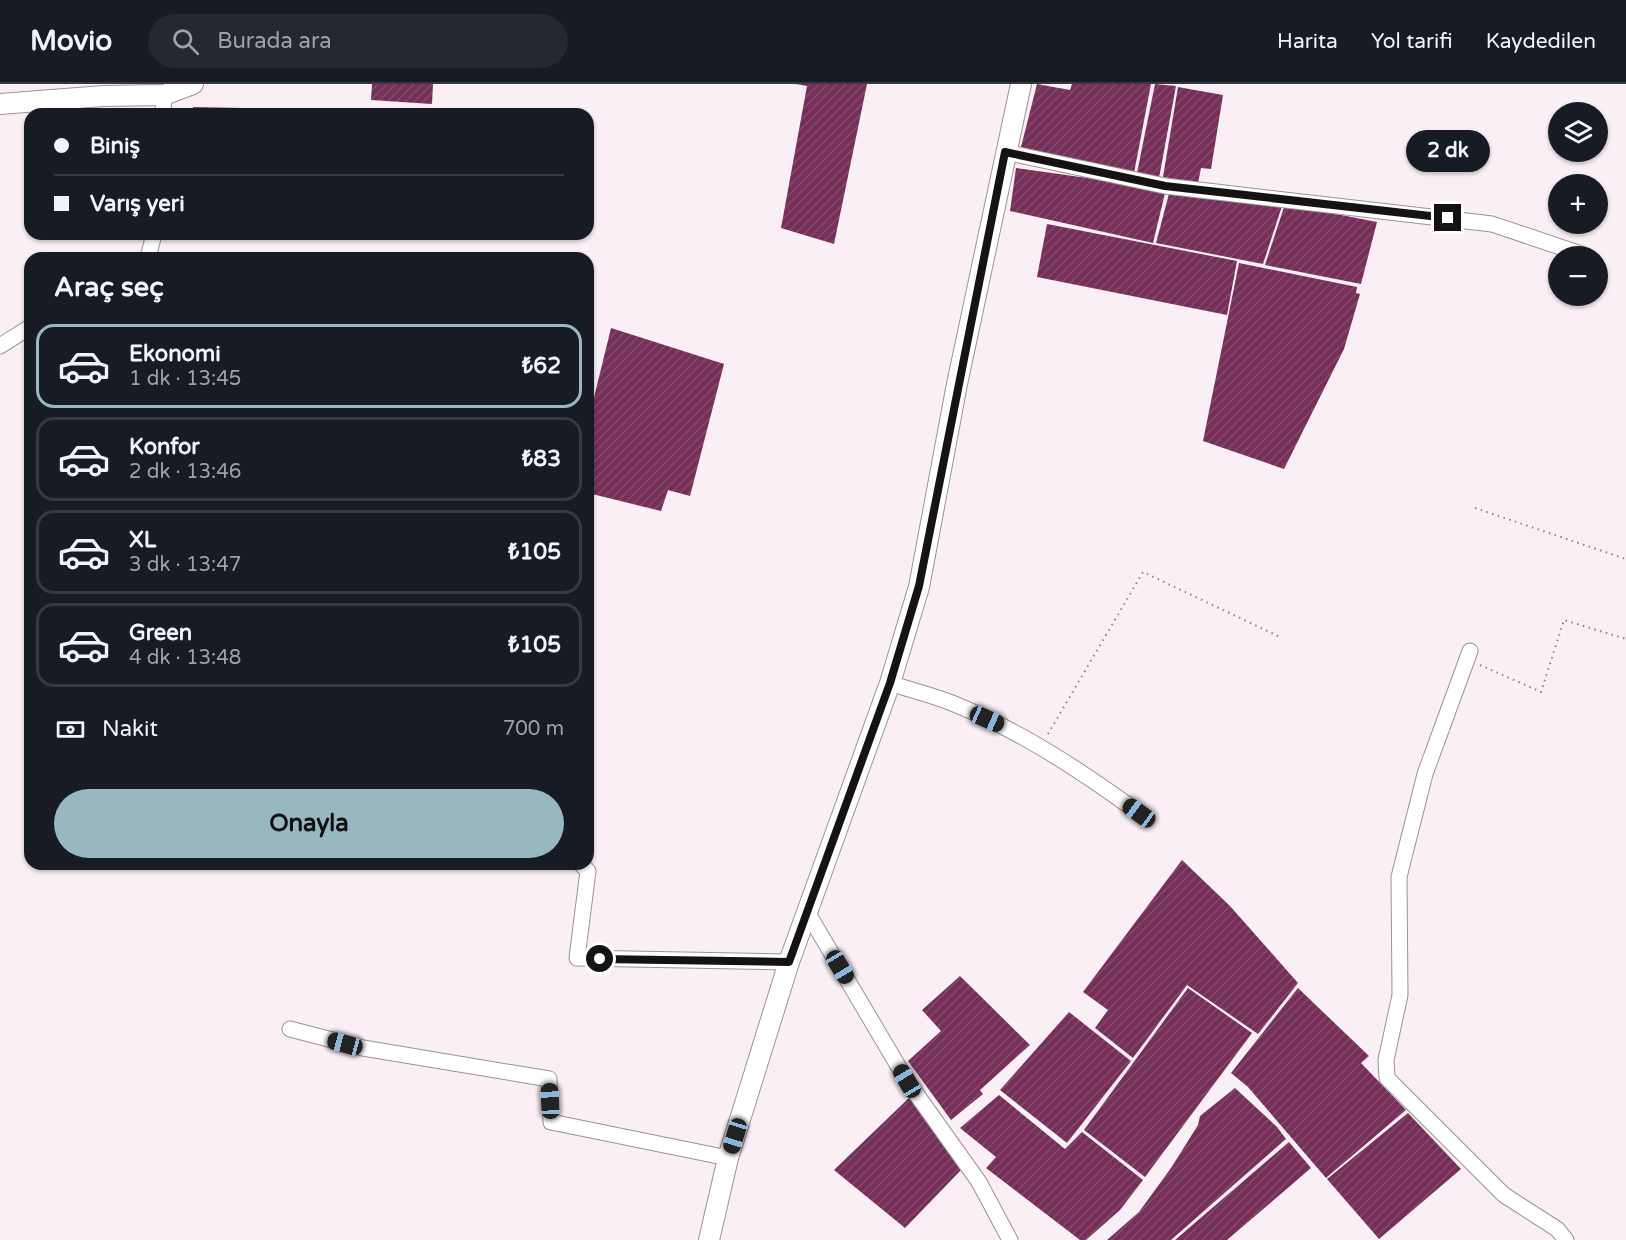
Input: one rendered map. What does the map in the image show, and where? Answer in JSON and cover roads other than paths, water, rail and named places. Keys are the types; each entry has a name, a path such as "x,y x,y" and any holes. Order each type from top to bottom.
{"street":[{"path":"0,104 103,96 163,104 193,84"},
{"path":"708,1240 728,1158 789,962 890,683 919,586 1005,152 1021,84"},
{"path":"1005,152 1165,186 1492,224 1557,246"},
{"path":"0,346 24,331"},
{"path":"1468,655 1425,774 1399,877 1400,995 1386,1060 1387,1078 1504,1195 1557,1229 1566,1240"},
{"path":"890,683 951,703 1041,747 1089,776 1139,813"},
{"path":"587,870 577,958 789,962"},
{"path":"806,910 907,1081 979,1182 1010,1240"},
{"path":"290,1029 363,1048 549,1080 551,1122 728,1158"}]}
